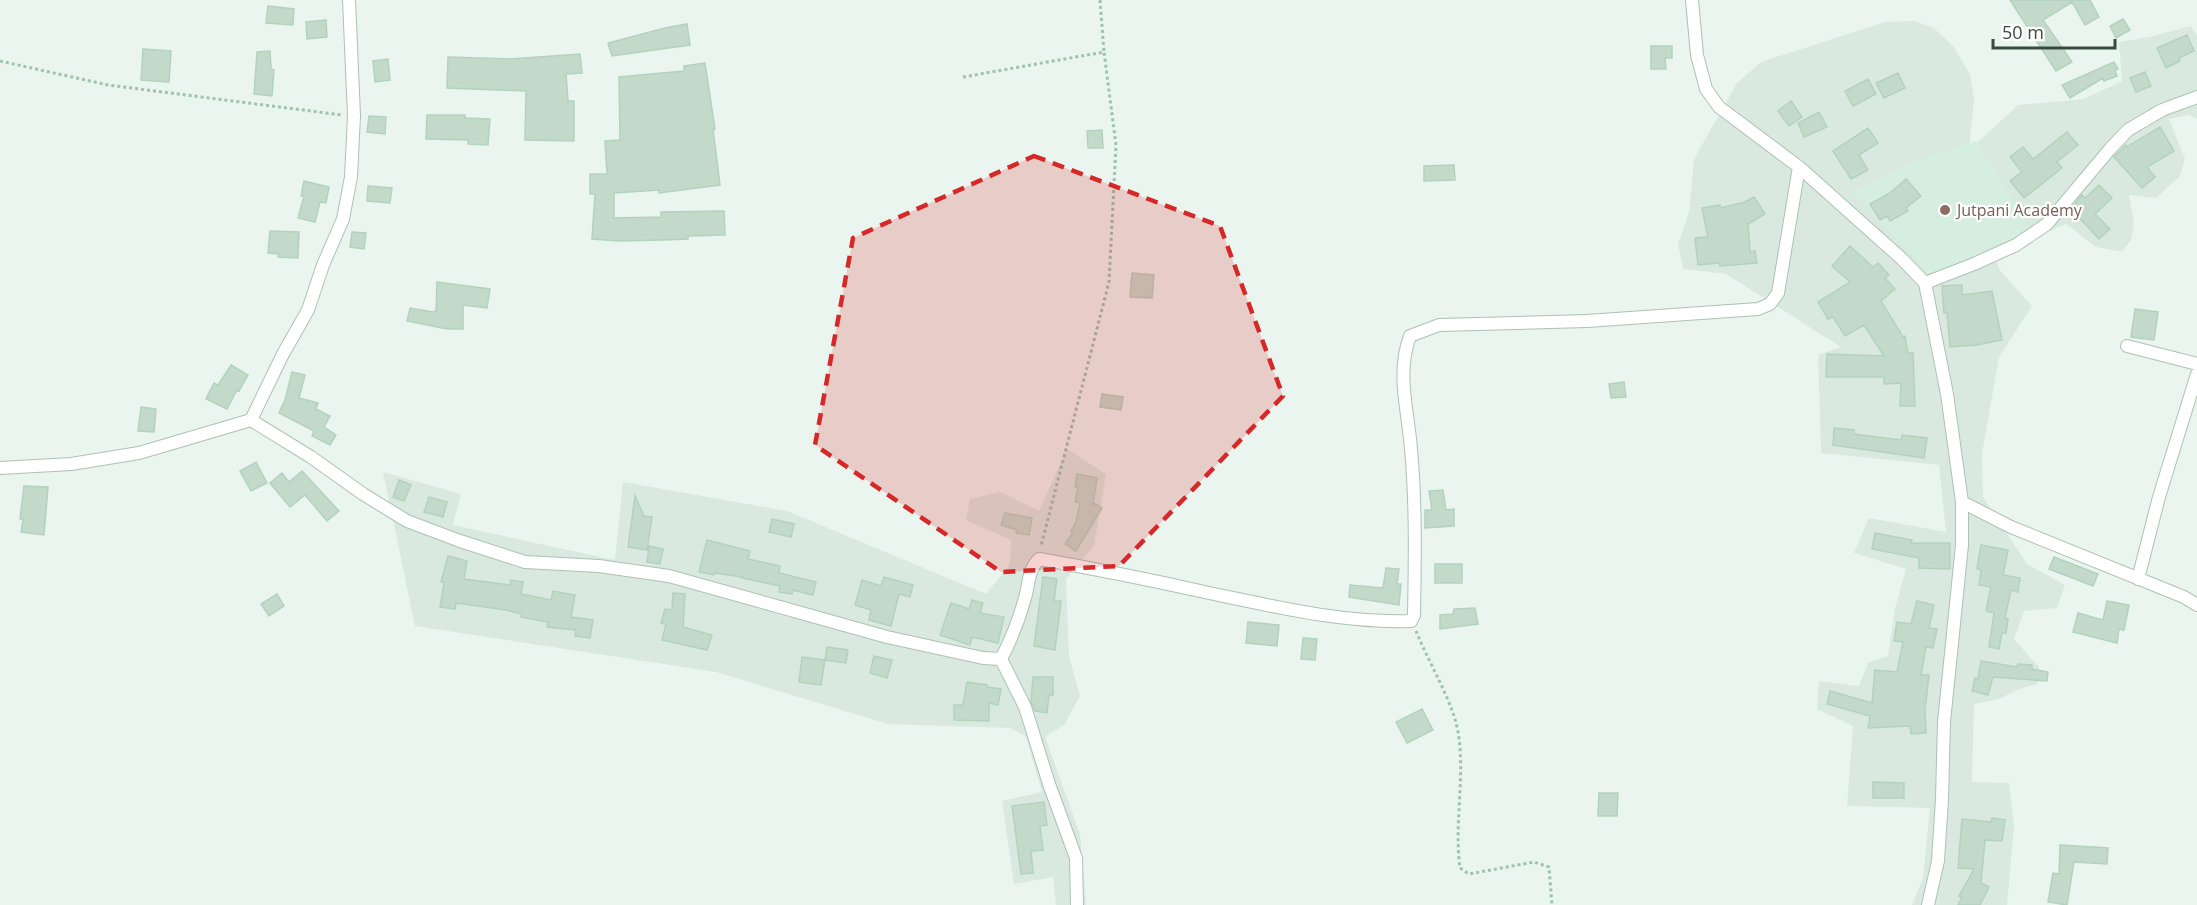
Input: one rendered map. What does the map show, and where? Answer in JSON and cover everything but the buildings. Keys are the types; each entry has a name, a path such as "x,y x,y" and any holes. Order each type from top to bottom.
{"street":[{"path":"0,468 71,464 139,453 251,420 308,310 323,265 343,219 351,177 354,116 349,0"},
{"path":"1692,0 1697,55 1706,89 1719,106 1798,167 1902,259 1925,283 1947,394 1962,502 1962,545 1944,722 1938,850 1928,905"},
{"path":"1925,283 1974,264 2023,240 2047,224 2128,129 2162,110 2197,98"},
{"path":"1001,659 1026,597 1032,566 1039,559 1125,574 1327,617 1380,622 1412,621 1415,564 1411,449 1403,388 1403,355 1410,336 1439,325 1587,321 1758,309 1770,304 1778,293 1798,167"},
{"path":"2127,345 2197,364"},
{"path":"2138,579 2159,497 2197,374"},
{"path":"251,420 407,521 525,562 599,566 669,576 887,637 983,658 1001,659"},
{"path":"1962,502 2011,527 2184,597 2197,605"},
{"path":"1001,659 1025,707 1049,784 1076,858 1077,905"}],"path":[{"path":"1039,559 1109,282 1116,145 1100,0"},
{"path":"963,77 1104,52"},
{"path":"0,61 108,85 354,116"},
{"path":"1412,621 1454,716 1460,755 1457,848 1460,868 1469,874 1534,862 1549,867 1552,905"}],"highlighted area":[{"path":"1034,156 1220,226 1283,396 1119,566 1001,572 815,445 853,238"}],"shaded area":[{"path":"1914,21 1934,28 1953,46 1970,74 1974,100 1969,150 2018,105 2084,99 2122,81 2119,42 2191,26 2197,36 2197,119 2189,115 2169,119 2185,159 2180,176 2156,198 2129,195 2134,223 2131,240 2122,252 2096,247 2066,224 1998,251 1996,260 1999,269 2032,306 1999,357 1982,454 1983,497 2027,564 2065,585 2057,608 2024,611 2014,639 2039,667 2037,684 2019,689 1999,699 1974,704 1972,782 2009,783 2014,826 2007,905 1912,905 1923,878 1930,808 1847,806 1853,726 1817,709 1819,681 1859,686 1868,663 1888,656 1895,609 1906,569 1854,553 1869,518 1946,532 1939,465 1821,453 1818,355 1841,347 1726,274 1683,269 1678,244 1689,212 1694,159 1737,83 1761,62 1885,22"},
{"name":"Jutpani Academy","path":"1976,141 2031,229 2002,248 1931,277 1853,192 1917,160"},
{"path":"1067,449 1106,474 1094,546 1066,579 1069,656 1080,696 1064,725 1045,737 1080,834 1086,905 1056,905 1053,877 1014,884 1002,801 1042,792 1026,737 1011,728 888,724 716,672 415,626 383,472 461,494 453,525 615,560 623,482 787,511 986,594 1010,564 1011,540 966,520 970,499 1000,492 1039,511"}],"place":[{"name":"Jutpani Academy","path":"1945,210"}]}
